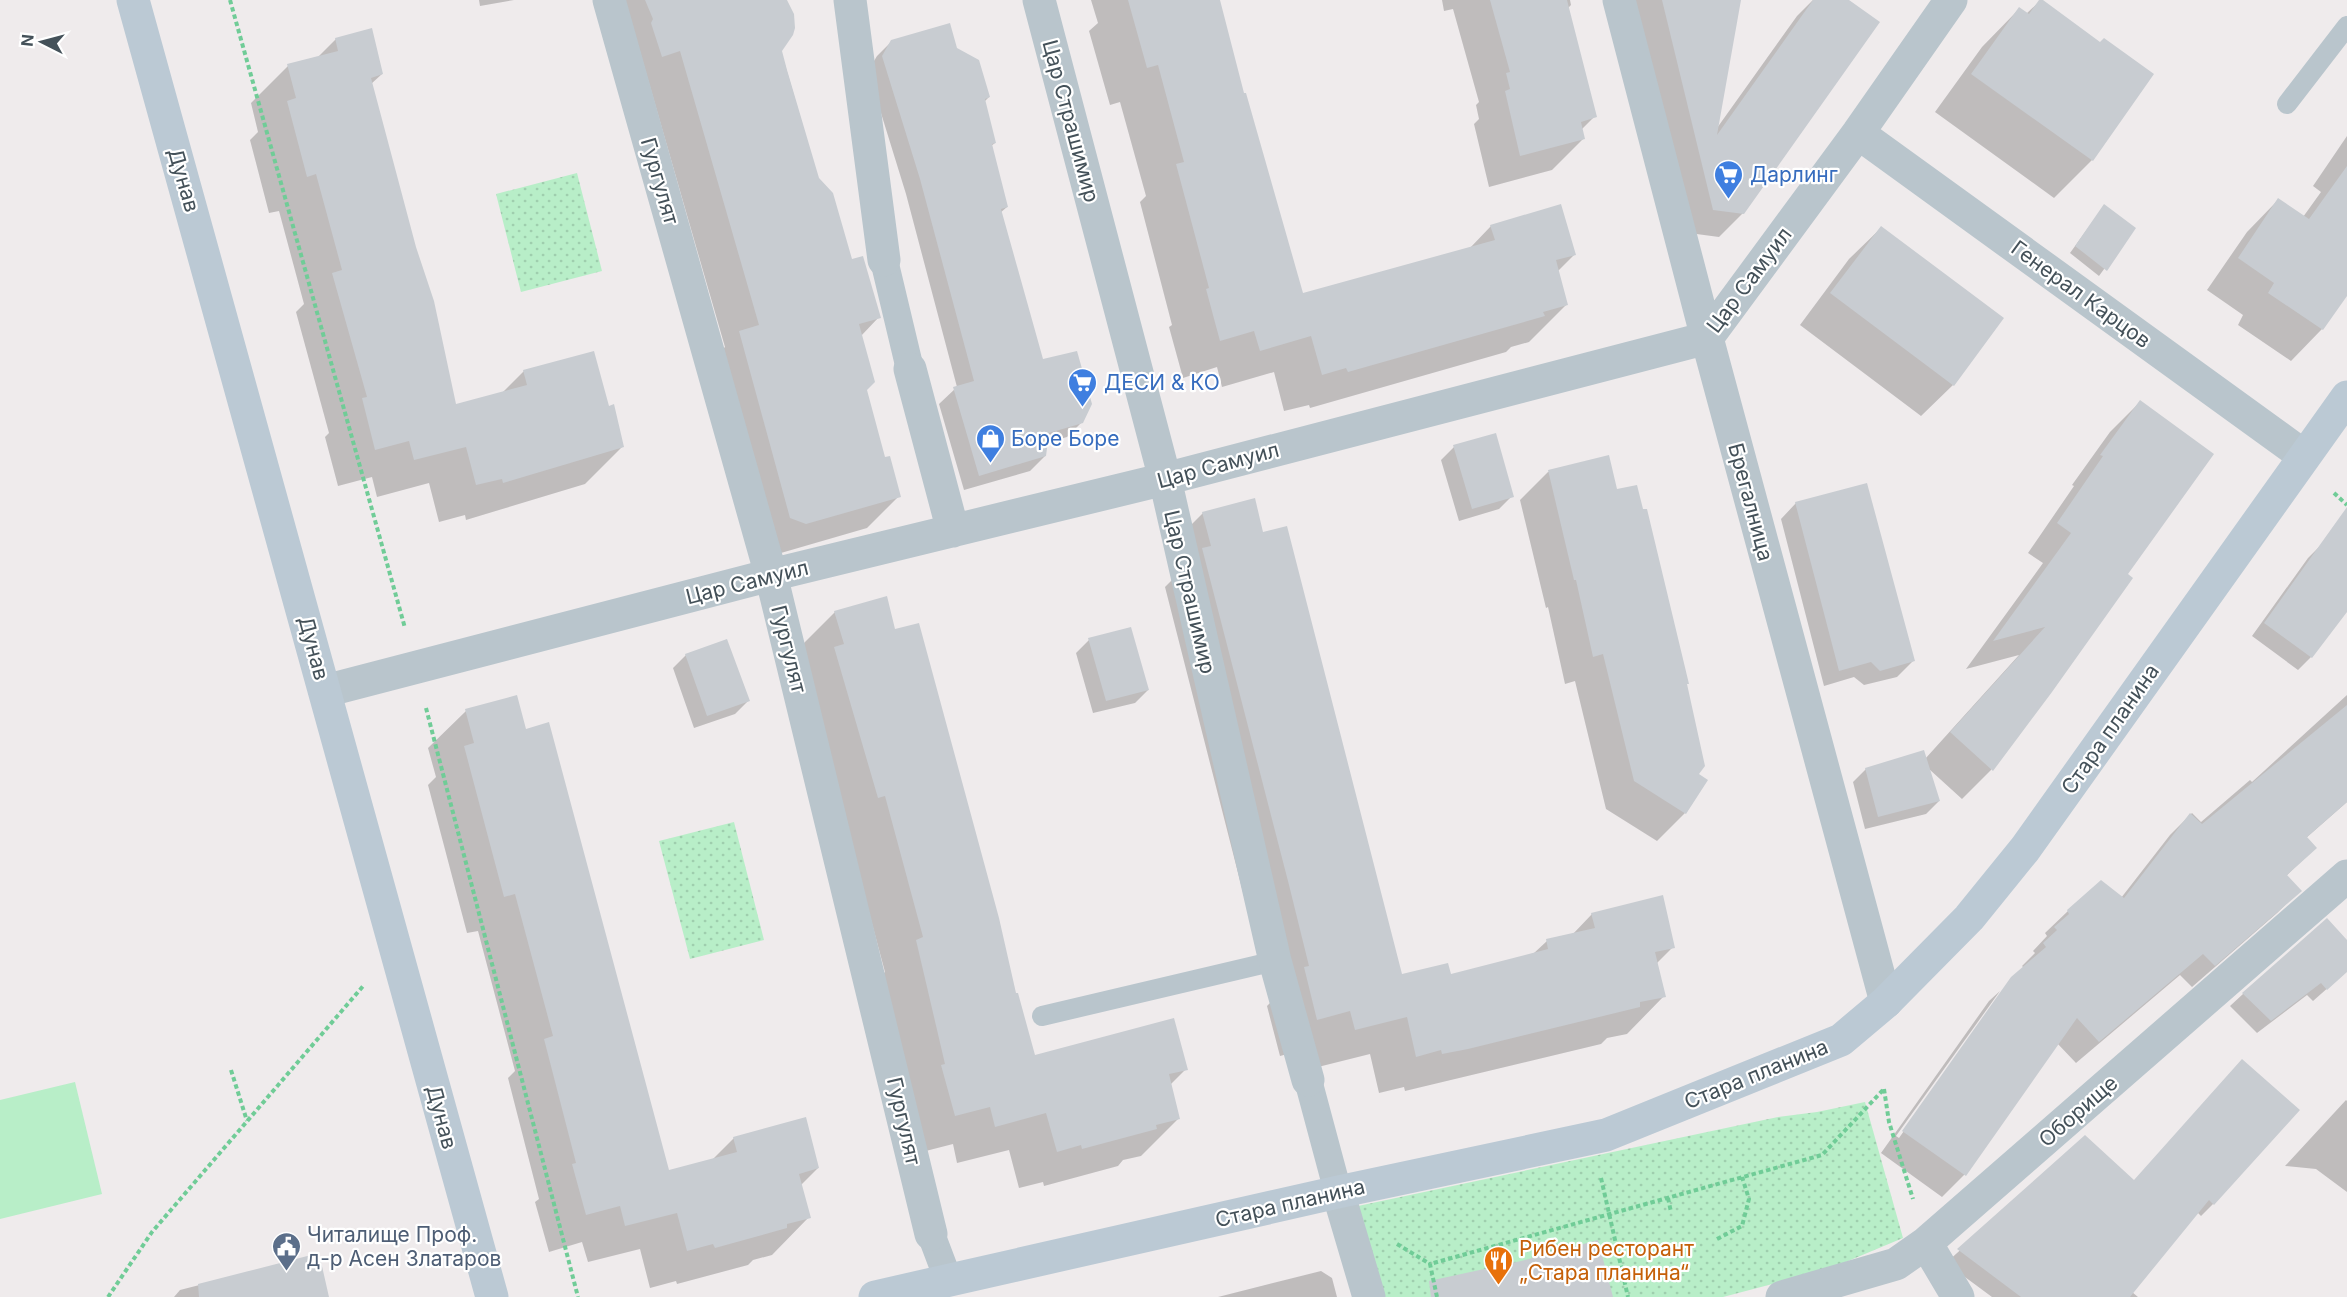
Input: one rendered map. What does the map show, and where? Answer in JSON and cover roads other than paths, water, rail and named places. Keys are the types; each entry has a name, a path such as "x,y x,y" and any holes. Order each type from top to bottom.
{"main road":[{"name":"Дунав","path":"133,0 492,1297"},
{"name":"Стара планина","path":"875,1297 1338,1192 1606,1135 1841,1040 1886,1002 1969,918 2025,849 2347,397"}],"street":[{"name":"Гургулят","path":"609,0 771,576 931,1234"},
{"path":"850,0 884,260 953,531"},
{"name":"Цар Страшимир","path":"1040,0 1165,479 1275,962 1308,1080"},
{"name":"Брегалница","path":"1619,0 1707,338 1886,1002"},
{"name":"Цар Самуил","path":"325,691 771,576 1165,479 1707,338 1858,133 1951,0"},
{"name":"Генерал Карцов","path":"1858,133 2304,456"},
{"name":"Оборище","path":"1782,1297 1896,1264 1926,1243 2347,876"},
{"path":"1308,1080 1369,1297"},
{"path":"931,1234 948,1279"},
{"path":"1926,1243 1958,1297"}],"lane":[{"path":"2287,104 2347,26"},
{"path":"1042,1016 1275,962"}],"place":[{"name":"Дарлинг","path":"1729,200"},
{"name":"ДЕСИ & КО","path":"1083,408"},
{"name":"Боре Боре","path":"990,464"},
{"name":"Читалище Проф. д-р Асен Златаров","path":"286,1272"},
{"name":"Рибен ресторант „Стара планина“","path":"1498,1286"}]}
